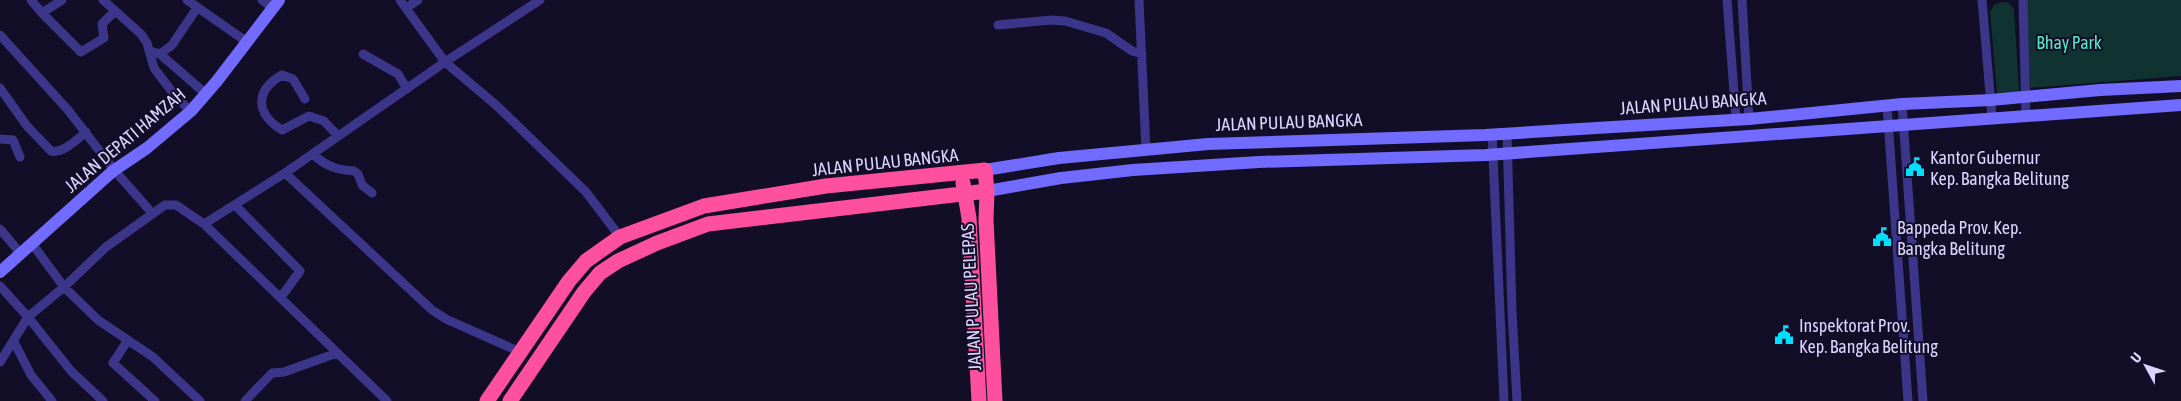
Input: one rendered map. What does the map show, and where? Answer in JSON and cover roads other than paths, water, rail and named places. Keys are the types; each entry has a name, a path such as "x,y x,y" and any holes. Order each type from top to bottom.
{"highway":[{"name":"JALAN PULAU BANGKA","path":"487,401 544,314 580,268 604,247 620,237 704,206 826,186 985,170"},
{"name":"JALAN PULAU PELEPAS","path":"985,170 995,401"},
{"name":"JALAN PULAU PELEPAS","path":"962,173 969,218 978,401"},
{"path":"510,401 584,292 600,273 618,261 657,243 708,224 987,190"}],"main road":[{"name":"JALAN DEPATI HAMZAH","path":"0,272 88,192 147,148 191,111 276,4"},
{"name":"JALAN PULAU BANGKA","path":"985,170 1058,158 1208,144 1492,134 1750,119 1902,104 1991,100 2181,86"},
{"path":"987,190 1061,178 1134,170 1259,162 1493,155 2181,105"}],"street":[{"path":"31,0 81,52 104,38 102,24 115,11"},
{"path":"42,13 62,0"},
{"path":"102,0 141,34 150,51 154,68 176,97 191,111"},
{"path":"187,0 247,42"},
{"path":"262,0 276,4"},
{"path":"400,0 445,62 496,105 586,192 620,237"},
{"path":"406,8 418,0"},
{"path":"204,224 285,174 445,62 540,0"},
{"path":"1138,0 1146,150"},
{"path":"1727,0 1736,119"},
{"path":"1742,0 1750,119"},
{"path":"1982,0 1992,118"},
{"path":"2023,0 2026,117"},
{"path":"160,54 172,46 196,8"},
{"path":"998,25 1051,20 1065,21 1106,33 1132,51 1142,54"},
{"path":"0,35 86,132 115,170 152,213"},
{"path":"150,51 160,54 206,94"},
{"path":"363,54 398,74 406,89"},
{"path":"305,99 293,79 282,75 268,85 263,92 261,100 264,112 268,118 282,130 310,116 324,121 338,136"},
{"path":"0,88 27,126 52,151 58,152 64,149 86,132"},
{"path":"1902,104 1913,242 1914,296 1923,401"},
{"path":"1887,106 1908,401"},
{"path":"1507,133 1512,311 1517,401"},
{"path":"1492,134 1504,401"},
{"path":"0,139 13,140 20,157"},
{"path":"313,154 327,165 343,171 354,171 358,174 362,185 372,193"},
{"path":"285,174 432,310 446,319 520,352"},
{"path":"0,362 28,317 64,287 106,247 165,205 176,205 204,224 387,401"},
{"path":"235,205 300,271 281,297"},
{"path":"0,229 21,254"},
{"path":"33,244 64,287 98,320 153,358 200,401"},
{"path":"0,286 28,317 71,371 103,401"},
{"path":"128,340 112,363 155,401"},
{"path":"14,342 32,375 52,401"},
{"path":"244,401 272,373 284,372 337,353"}],"place":[{"name":"Kantor Gubernur Kep. Bangka Belitung","path":"1915,167"},
{"name":"Bappeda Prov. Kep. Bangka Belitung","path":"1882,237"},
{"name":"Inspektorat Prov. Kep. Bangka Belitung","path":"1784,335"}],"park label":[{"name":"Bhay Park","path":"2069,42"}]}
